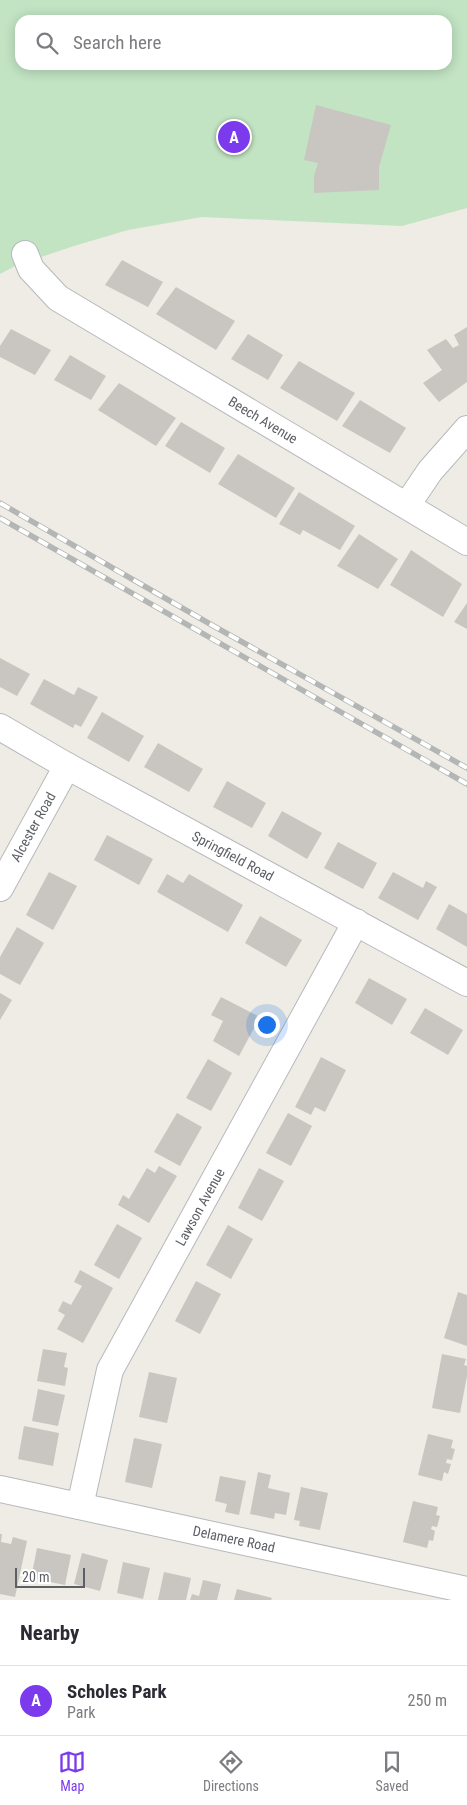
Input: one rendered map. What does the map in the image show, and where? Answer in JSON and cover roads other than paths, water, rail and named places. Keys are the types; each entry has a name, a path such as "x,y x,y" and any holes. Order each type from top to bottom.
{"street":[{"name":"Beech Avenue","path":"25,254 31,270 58,298 467,542"},
{"path":"407,505 430,471 467,429"},
{"name":"Springfield Road","path":"0,727 67,766 467,982"},
{"name":"Alcester Road","path":"0,888 67,766"},
{"name":"Lawson Avenue","path":"80,1506 110,1370 356,922"},
{"name":"Delamere Road","path":"0,1489 467,1590"}],"railway":[{"path":"0,503 210,624 467,768"},
{"path":"0,518 467,784"}],"place":[{"name":"Scholes Park","path":"234,137"}]}
